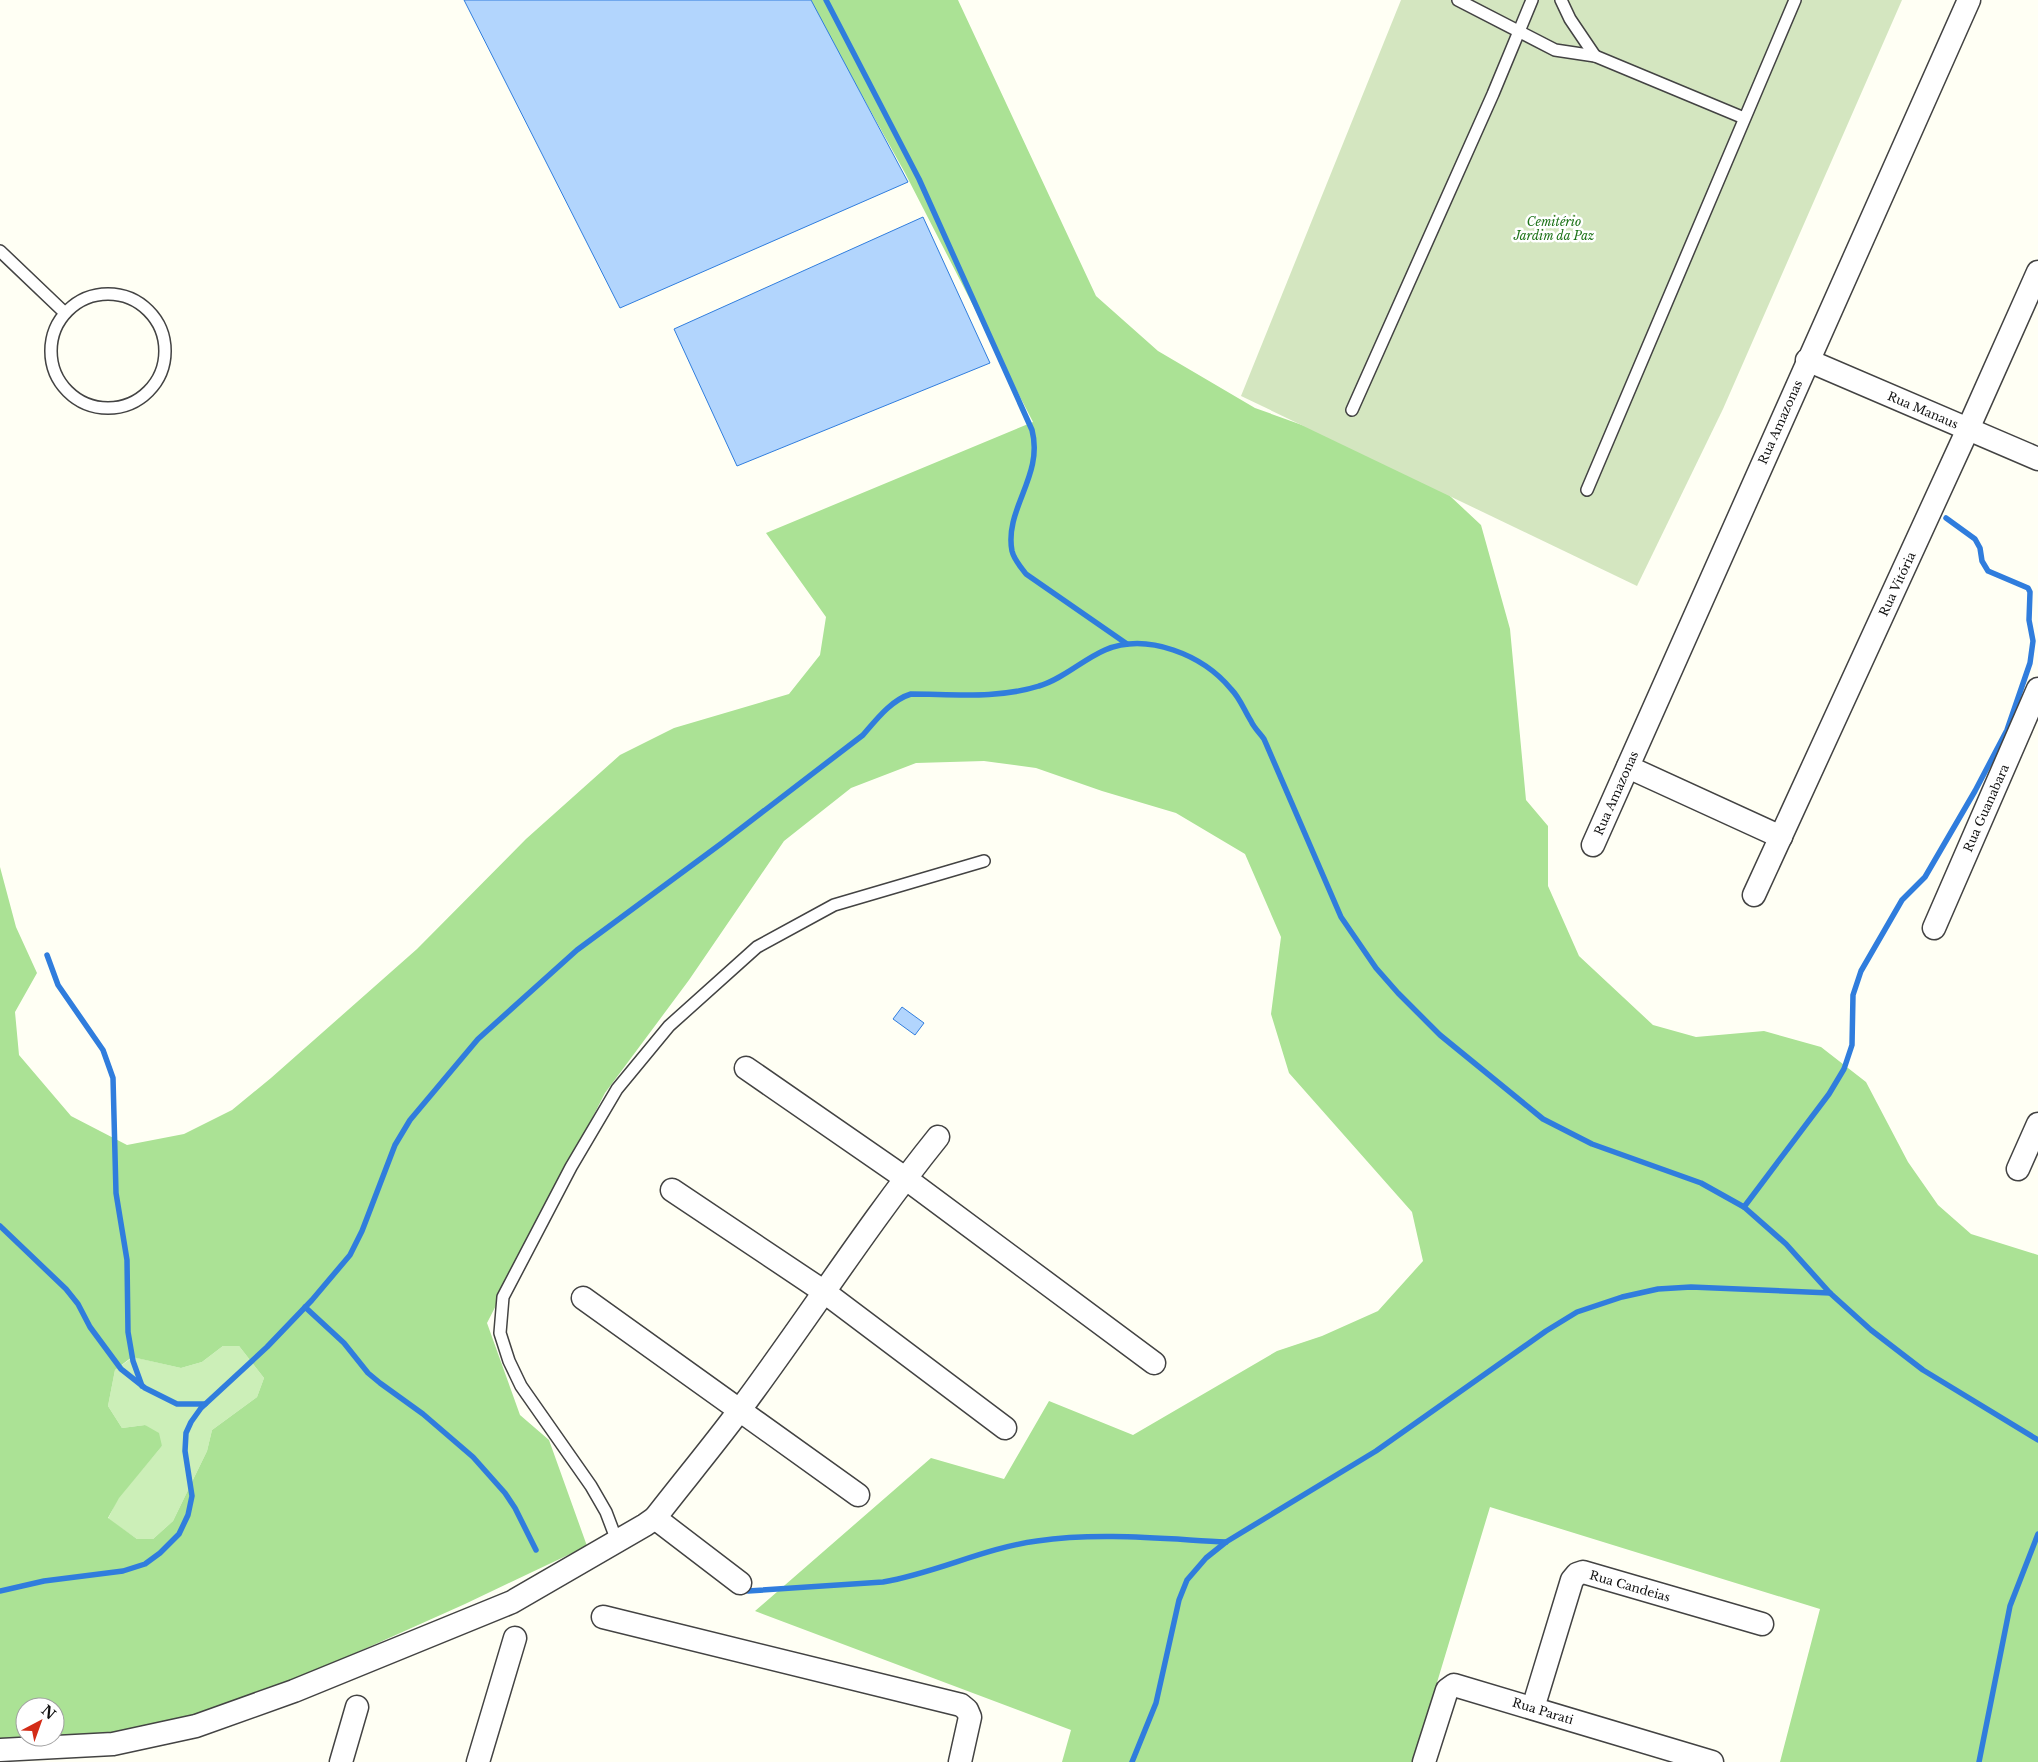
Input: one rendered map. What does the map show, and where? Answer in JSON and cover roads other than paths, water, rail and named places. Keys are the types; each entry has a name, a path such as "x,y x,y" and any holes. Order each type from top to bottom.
{"street":[{"name":"Rua Amazonas","path":"1593,845 1807,360 1969,0"},
{"name":"Rua Vitória","path":"1754,895 2038,272"},
{"name":"Rua Manaus","path":"1807,360 2038,459"},
{"name":"Rua Guanabara","path":"1934,928 2038,689"},
{"path":"1628,767 1781,837"},
{"path":"746,1068 905,1178 1154,1363"},
{"path":"2018,1169 2038,1124"},
{"path":"0,1750 113,1744 196,1726 294,1691 512,1602 655,1518 740,1410 823,1291 905,1178 938,1137"},
{"path":"672,1190 823,1291 1005,1428"},
{"path":"583,1298 858,1495"},
{"path":"655,1518 740,1584"},
{"name":"Rua Candeias","path":"1533,1708 1572,1580 1577,1574 1583,1572 1762,1624"},
{"path":"603,1616 961,1705 967,1710 970,1717 960,1762"},
{"path":"478,1762 515,1638"},
{"name":"Rua Parati","path":"1424,1762 1447,1690 1450,1686 1454,1685 1712,1762"},
{"path":"341,1762 357,1707"}],"lane":[{"path":"1458,0 1555,50 1595,56 1744,118"},
{"path":"1352,410 1532,0"},
{"path":"1561,0 1570,20 1595,56"},
{"path":"1587,490 1795,0"},
{"path":"0,251 65,313"},
{"path":"112,294 128,298 143,306 155,319 162,334 165,351 163,368 156,383 144,396 130,404 113,408 96,407 80,401 66,391 57,377 52,360 51,343 56,327 65,313 79,302 94,296 112,294"},
{"path":"617,1541 606,1512 591,1486 522,1386 509,1361 500,1334 503,1297 571,1167 617,1089 669,1026 757,947 834,905 984,861"}],"water":[{"path":"464,0 811,0 908,182 620,308"},
{"path":"923,217 990,363 737,466 674,329"},
{"path":"902,1007 924,1023 915,1035 893,1019"}],"waterway":[{"path":"826,0 919,179 1032,430 1033,462 1013,521 1011,536 1014,557 1026,574 1127,644"},
{"path":"1744,1207 1829,1094 1844,1069 1852,1045 1853,995 1861,971 1902,900 1925,877 1975,791 2007,730 2030,663 2033,641 2029,620 2030,592 2028,588 1988,571 1982,561 1980,548 1975,539 1946,518"},
{"path":"0,1591 44,1581 123,1571 145,1564 160,1553 179,1534 188,1515 192,1496 185,1451 186,1433 191,1422 201,1408 267,1347 312,1300 350,1255 362,1231 395,1145 410,1120 478,1039 577,950 722,843 863,735 884,711 904,697 911,694 975,695 1023,690 1048,683 1105,650 1121,645 1156,645 1190,657 1219,677 1234,693 1264,739 1341,917 1376,968 1440,1035 1543,1119 1592,1144 1701,1183 1744,1207 1786,1244 1830,1293 1871,1330 1923,1370 2038,1440"},
{"path":"47,955 58,985 103,1050 113,1078 116,1193 127,1260 128,1332 133,1361 142,1386"},
{"path":"0,1226 66,1289 78,1304 90,1327 121,1369 145,1388 177,1404 205,1404"},
{"path":"1132,1762 1156,1703 1179,1600 1187,1580 1206,1558 1226,1542 1376,1451 1546,1331 1577,1312 1622,1297 1658,1289 1691,1287 1830,1293"},
{"path":"305,1307 344,1343 368,1373 423,1414 473,1457 505,1493 515,1508 536,1550"},
{"path":"1979,1762 2010,1606 2038,1534"},
{"path":"748,1591 883,1582 922,1573 1017,1544 1060,1538 1132,1537 1226,1542"}],"park label":[{"name":"Cemitério Jardim da Paz","path":"1554,228"}]}
